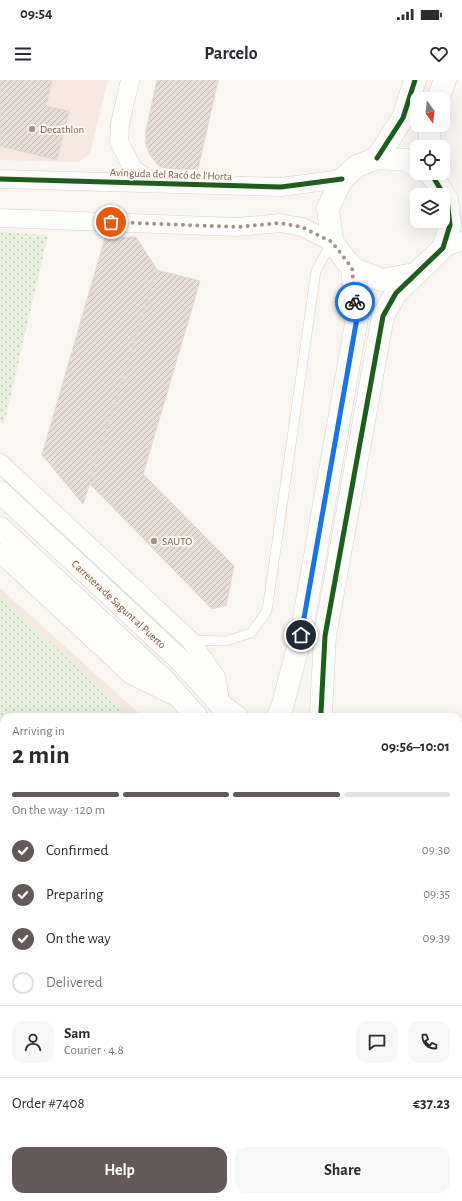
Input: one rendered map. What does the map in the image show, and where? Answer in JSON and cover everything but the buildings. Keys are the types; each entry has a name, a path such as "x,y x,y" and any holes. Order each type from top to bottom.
{"street":[{"path":"130,80 120,124 118,142 133,169 154,183"},
{"path":"377,158 403,118 415,80"},
{"path":"441,92 445,80"},
{"path":"332,242 328,208 342,179 357,166 377,158 406,160 410,162"},
{"name":"Avinguda del Racó de l'Horta","path":"0,179 281,187 342,179"},
{"path":"321,713 325,636 383,316 396,293 414,274 452,245 450,225 455,202 435,180"},
{"path":"0,218 237,227 280,223 302,227 332,242 352,268 382,280 414,274"},
{"path":"280,713 301,635 357,318 352,268"},
{"path":"0,463 190,640 216,677 229,711"},
{"name":"Carretera de Sagunt al Puerto","path":"0,492 182,662 229,711"},
{"path":"0,528 163,679 193,713"},
{"path":"0,553 131,675 181,699"}],"lane":[{"path":"190,640 226,641 251,633 267,611 316,271 332,242"}],"shaded area":[{"path":"0,80 108,80 90,153 79,162 0,160"},
{"path":"0,588 139,713 0,713"}],"green space":[{"path":"0,232 48,235 4,424 0,421"},
{"path":"0,596 126,713 0,713"}],"cycle path":[{"path":"377,158 403,118 415,80"},
{"path":"0,179 281,187 342,179"},
{"path":"321,713 325,636 383,316 396,293 443,248 450,225 447,200 435,180"}],"way so far":[{"path":"111,222 237,227 280,223 302,227 332,242 352,268 355,302"}],"place":[{"name":"Decathlon","path":"32,129"},
{"name":"SAUTO","path":"154,541"}],"route":[{"path":"301,635 357,318 355,302"}]}
